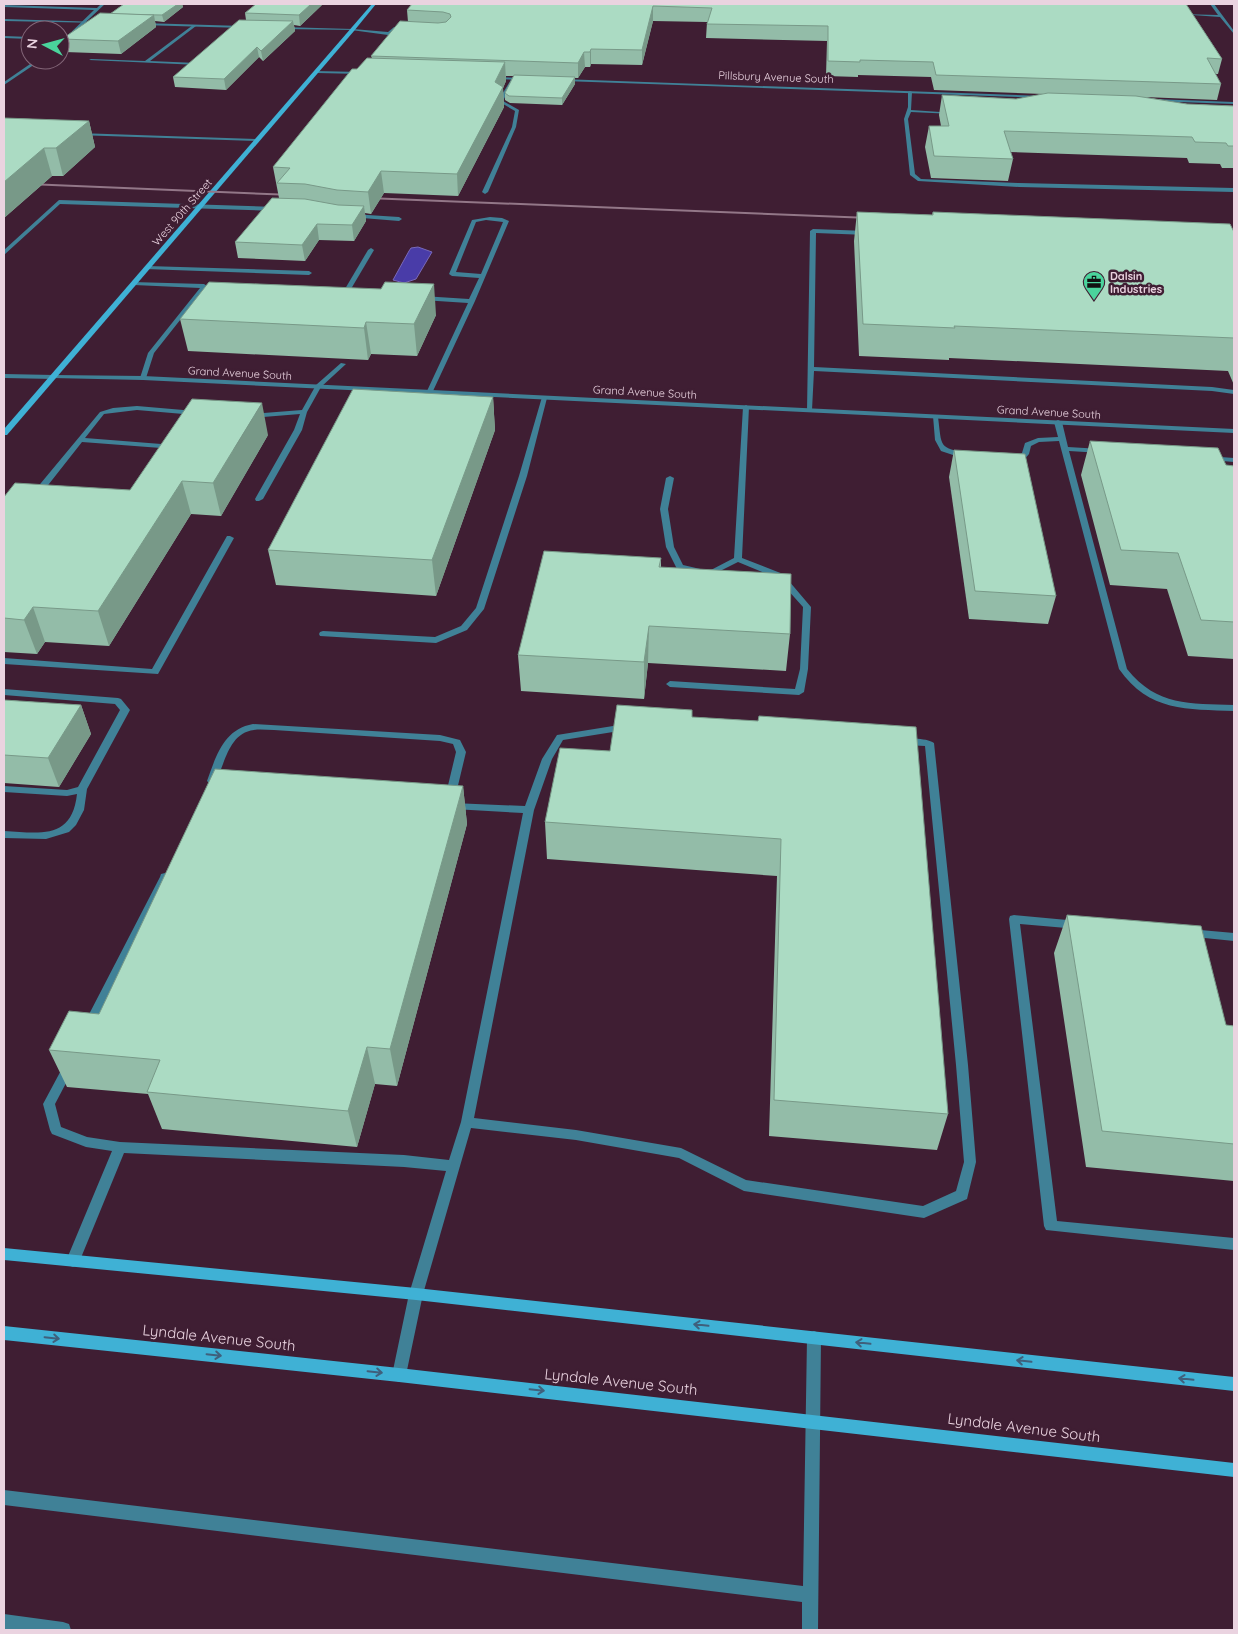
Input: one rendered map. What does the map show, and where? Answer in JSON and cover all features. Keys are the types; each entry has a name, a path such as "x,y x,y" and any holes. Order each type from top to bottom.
{"street":[{"path":"70,35 104,4"},
{"name":"West 90th Street","path":"4,433 374,4"},
{"path":"1212,4 1234,33"},
{"path":"4,6 97,9"},
{"path":"1171,14 1221,16"},
{"path":"4,20 110,23"},
{"path":"138,24 252,28"},
{"path":"146,62 194,26"},
{"path":"388,34 395,28 410,27"},
{"path":"272,28 353,30 405,34"},
{"path":"4,37 20,38"},
{"path":"91,60 197,64"},
{"path":"4,84 24,70"},
{"path":"317,72 363,74"},
{"path":"482,78 532,79"},
{"path":"485,192 514,127 517,110 500,101 512,78"},
{"name":"Pillsbury Avenue South","path":"561,80 1047,97"},
{"path":"910,92 909,111 906,119 913,175 920,180 1020,185 1234,190"},
{"path":"1146,100 1234,103"},
{"path":"909,111 956,114"},
{"path":"71,134 257,140"},
{"path":"4,253 59,202 281,209"},
{"path":"350,216 399,218"},
{"path":"430,391 483,276 506,221 502,219 482,218 474,221 452,274 483,276"},
{"path":"809,410 813,231 872,234"},
{"path":"345,294 371,250"},
{"path":"147,268 309,273"},
{"path":"134,283 212,287"},
{"path":"142,378 152,354 204,286"},
{"path":"335,293 355,294"},
{"path":"413,298 472,301"},
{"path":"258,499 298,430 304,412 318,386 342,364"},
{"path":"811,368 1212,389 1234,392"},
{"name":"Grand Avenue South","path":"4,376 142,378 1234,431"},
{"path":"323,634 436,640 464,628 480,609 523,476 544,398"},
{"path":"738,559 746,407"},
{"path":"57,492 39,490 102,413 114,409 208,413"},
{"path":"246,416 304,412"},
{"path":"935,416 939,446 948,454 975,456"},
{"path":"1058,422 1123,669 1132,684 1152,698 1172,704 1234,708"},
{"path":"1011,459 1020,459 1025,454 1028,445 1038,440 1062,439"},
{"path":"80,440 177,447"},
{"path":"1065,449 1112,452"},
{"path":"1206,458 1234,460"},
{"path":"670,478 664,509 670,547 680,566 710,574 738,559"},
{"path":"4,661 155,672 230,538"},
{"path":"670,684 799,692 804,669 807,607 780,576 738,559"},
{"path":"4,692 118,700 125,710 82,790 78,813 71,825 60,834 37,837 4,834"},
{"path":"219,790 209,789 223,751 236,734 248,727 274,727 440,738 457,742 461,752 444,806 529,810"},
{"path":"399,1374 416,1294 467,1122 529,810 547,760 560,736 613,729 632,730"},
{"path":"467,1122 576,1135 681,1153 744,1185 924,1212 962,1195 970,1162 962,1064 929,743 891,742"},
{"path":"4,789 67,793 82,790"},
{"path":"85,1034 169,868"},
{"path":"1090,926 1014,919 1051,1226 1234,1244"},
{"path":"1177,932 1234,937"},
{"path":"76,1052 49,1104 56,1130 86,1142 120,1147 404,1161 454,1166"},
{"path":"73,1261 120,1147"},
{"path":"4,1254 416,1294 1234,1384"},
{"name":"Lyndale Avenue South","path":"4,1333 399,1374 1234,1470"},
{"path":"810,1630 814,1338"},
{"path":"4,1498 811,1596"},
{"path":"4,1622 64,1630"}],"shaded area":[{"path":"418,247 432,252 416,279 404,283 393,280 411,248"}],"building":[{"path":"124,4 178,4 162,15 110,14"},
{"path":"256,4 311,4 299,15 245,13"},
{"path":"412,4 1186,4 1222,59 1207,58 1221,84 936,75 933,62 828,61 828,26 707,24 712,8 653,6 642,50 591,49 590,52 584,52 578,63 371,56 400,21 438,23 446,22 451,17 450,14 443,12 407,10"},
{"path":"100,13 154,15 118,41 70,39 70,34"},
{"path":"239,20 293,21 261,51 257,47 224,79 173,77"},
{"path":"367,58 505,62 495,82 503,87 457,174 381,171 368,192 337,190 305,184 277,183 290,168 273,167 352,69 357,69"},
{"path":"514,75 575,77 562,98 509,96 505,93"},
{"path":"1048,93 1136,96 1187,104 1234,106 1234,146 1228,146 1226,143 1195,142 1192,137 1004,131 1013,159 934,156 929,126 949,126 942,95 1016,99"},
{"path":"4,118 89,121 56,148 44,148 4,182"},
{"path":"272,198 305,199 338,205 364,206 352,225 317,224 302,245 235,242"},
{"path":"857,212 933,215 933,212 1230,224 1234,232 1234,338 863,324"},
{"path":"209,282 381,289 385,282 434,284 414,324 366,322 364,328 180,319"},
{"path":"353,389 493,397 432,560 268,550"},
{"path":"192,399 262,403 213,483 182,481 98,611 33,607 24,620 4,618 4,497 15,483 130,490"},
{"path":"1090,441 1218,448 1226,465 1234,466 1234,622 1201,620 1178,553 1121,550"},
{"path":"954,450 1025,454 1056,596 975,591"},
{"path":"544,551 661,558 659,567 791,574 790,634 649,626 644,662 518,655"},
{"path":"4,700 81,705 48,758 4,755"},
{"path":"617,705 692,710 692,717 758,721 759,716 916,727 948,1114 774,1100 781,839 545,822 560,748 610,751"},
{"path":"215,769 463,786 390,1049 367,1047 348,1111 147,1092 160,1060 49,1050 69,1011 99,1014"},
{"path":"1067,915 1201,926 1226,1025 1234,1026 1234,1144 1102,1131"}],"railway":[{"path":"4,183 293,195"},
{"path":"367,198 870,218"}],"place":[{"name":"Dalsin Industries","path":"1094,301"}]}
